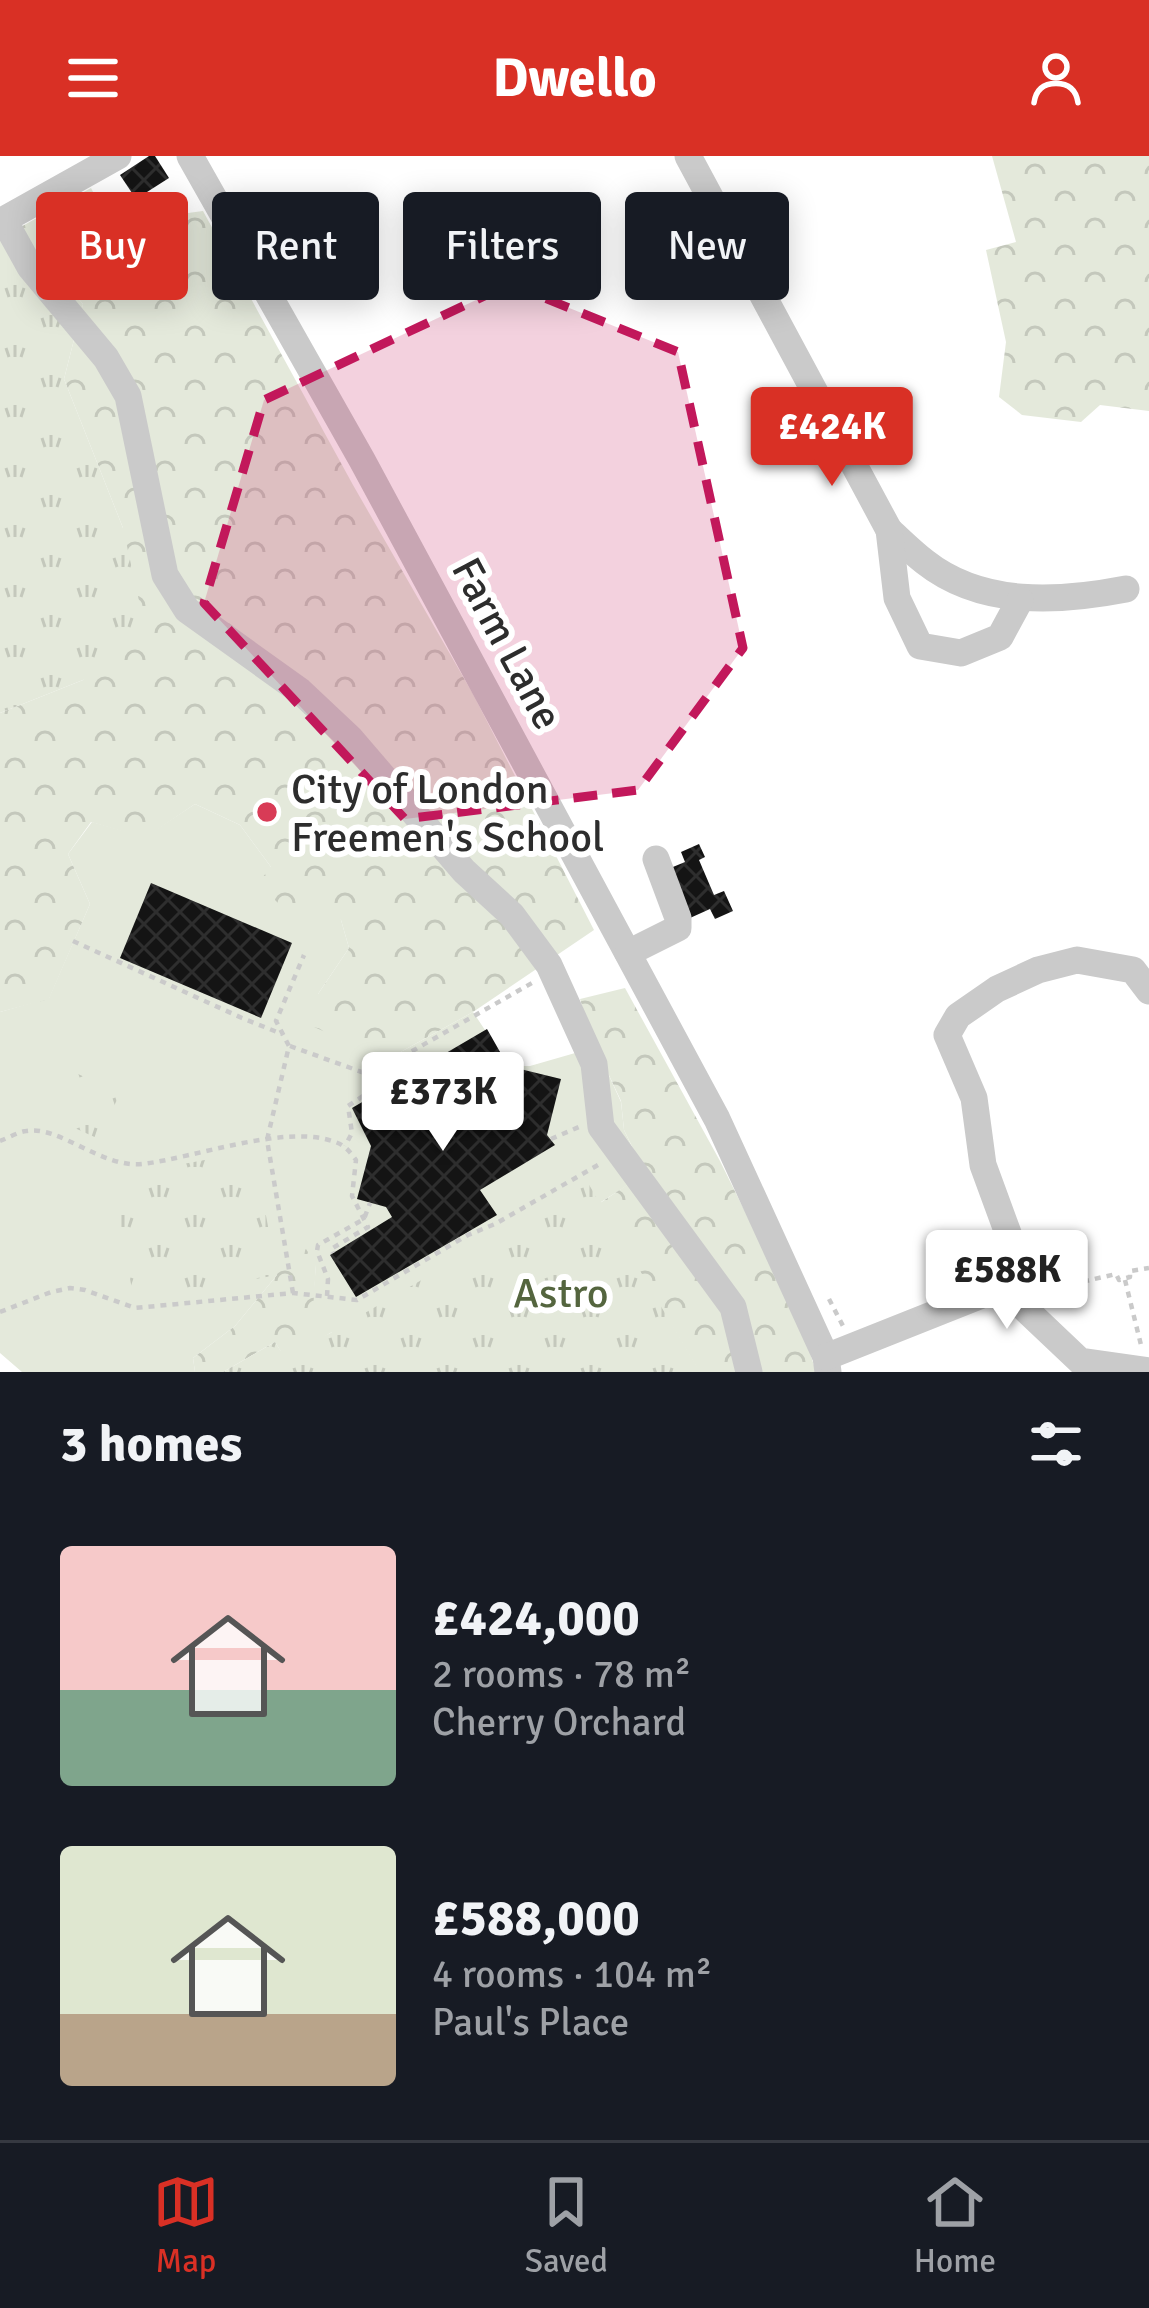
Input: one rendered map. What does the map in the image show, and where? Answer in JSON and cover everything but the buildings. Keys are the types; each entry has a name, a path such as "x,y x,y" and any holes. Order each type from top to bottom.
{"street":[{"path":"118,156 2,221 30,267 106,358 128,396 165,575 187,610 300,691 350,738 464,871 512,915 553,972 594,1064 601,1127 733,1306 749,1372"},
{"name":"Farm Lane","path":"190,156 362,460 717,1119 827,1364"},
{"path":"688,156 889,530 928,565 963,584 1020,600 1083,598 1126,590"},
{"path":"889,530 897,598 920,646 961,652 1000,637 1020,600"},
{"path":"628,953 678,928 656,859"},
{"path":"1002,1287 1012,1244 983,1165 974,1098 947,1035 958,1016 997,989 1038,970 1077,960 1144,969"},
{"path":"827,1364 1002,1287"},
{"path":"1002,1287 1080,1360 1148,1371"}],"path":[{"path":"74,941 283,1034"},
{"path":"293,1293 267,1140 289,1046 276,1021 304,955"},
{"path":"345,1146 352,1133 348,1106 366,1094 370,1075 553,972"},
{"path":"289,1046 370,1075"},
{"path":"0,1141 28,1130 46,1133 114,1162 137,1165 267,1140 332,1140 345,1146 356,1160 352,1196 368,1227 331,1249 333,1253"},
{"path":"0,1312 70,1288 135,1308 293,1293 358,1300 592,1167 631,1170"},
{"path":"326,1296 328,1279 318,1246 364,1219 370,1202"},
{"path":"1038,1318 1053,1298 1077,1283 1117,1274 1125,1280 1130,1271 1149,1268"},
{"path":"1125,1280 1148,1371"}],"highlighted area":[{"path":"510,284 678,352 743,648 638,790 405,819 204,603 264,400"}],"green space":[{"path":"992,156 1149,156 1149,411 1100,405 1081,422 1022,415 999,397 1006,342 986,250 1016,242"},
{"path":"203,211 212,227 212,300 252,300 473,694 594,930 473,1012 397,1054 353,1044 314,1027 318,994 349,948 341,920 285,910 258,883 271,867 240,825 195,804 145,838 91,822 68,854 90,904 49,999 0,1012 0,713 83,680 123,528 64,379 83,304 79,300 188,300 188,213"},
{"path":"36,218 36,251 17,229"},
{"path":"17,229 36,251 36,300 79,300 83,304 64,379 123,528 143,619 83,680 0,713 0,235"},
{"path":"195,804 240,825 271,867 341,920 349,948 318,994 397,1054 473,1012 509,1066 530,1066 596,1047 621,1102 624,1130 645,1174 601,1202 698,1369 223,1372 332,1333 312,1310 316,1265 277,1275 235,1326 193,1358 195,1372 22,1372 0,1353 0,1012 49,998 90,904 68,854 92,822 145,837"},
{"path":"625,988 720,1161 802,1327 816,1372 692,1372 697,1368 600,1203 645,1173 624,1130 621,1101 593,1041 580,999"},
{"path":"78,1074 120,1093 99,1139 57,1120"},
{"path":"254,1151 277,1275 134,1301 112,1177"},
{"name":"Astro","path":"588,1183 698,1369 223,1372 275,1342 286,1359"},
{"path":"301,1241 316,1265 313,1310 332,1332 286,1360 275,1342 223,1372 195,1372 193,1358 235,1326 277,1275 280,1248"}],"place":[{"name":"City of London Freemen's School","path":"267,812"}]}
